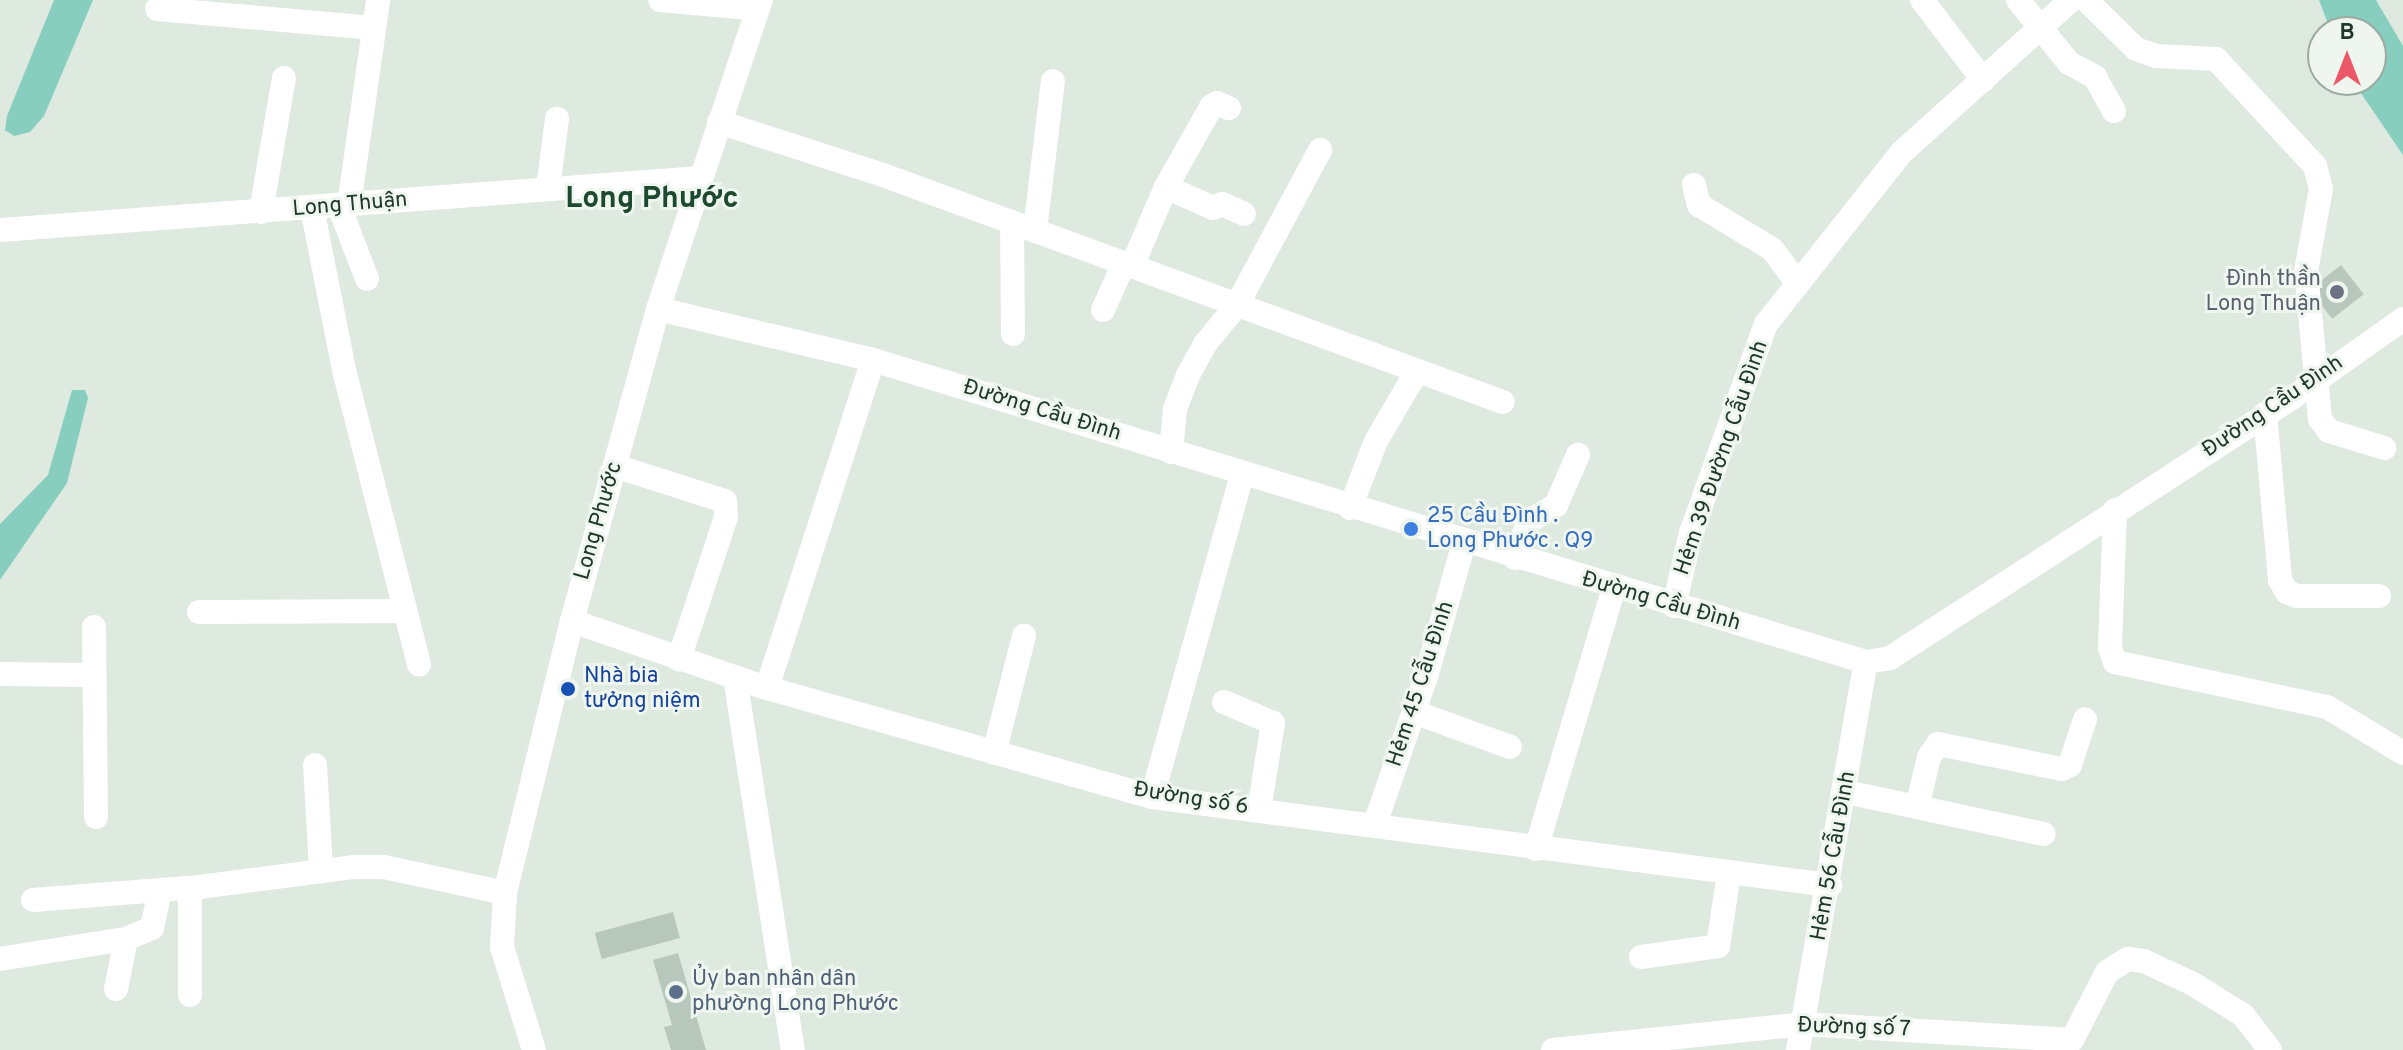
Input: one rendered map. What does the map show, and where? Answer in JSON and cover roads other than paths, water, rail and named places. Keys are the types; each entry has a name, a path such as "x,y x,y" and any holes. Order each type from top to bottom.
{"street":[{"path":"367,279 344,205 378,0"},
{"path":"660,0 760,4"},
{"path":"1922,0 1983,80"},
{"path":"2018,0 2069,63 2095,77 2114,111"},
{"name":"Hẻm 39 Đường Cẫu Đình","path":"1674,606 1691,533 1766,324 1796,281 1895,160 2071,0"},
{"path":"2086,0 2136,49 2156,56 2216,59 2315,166 2321,189 2306,271 2313,383 2322,427 2384,448"},
{"name":"Long Phước","path":"534,1050 500,937 505,893 572,621 658,309 760,4"},
{"path":"157,9 374,28"},
{"path":"261,212 284,78"},
{"path":"1035,231 1053,81"},
{"path":"1103,310 1211,107 1217,103 1229,108"},
{"path":"548,189 557,119"},
{"path":"719,122 1012,222 1503,402"},
{"path":"1171,452 1175,409 1188,375 1205,344 1237,305 1320,150"},
{"name":"Long Thuận","path":"0,230 700,178"},
{"path":"1694,185 1699,205 1772,249 1796,281"},
{"path":"1166,187 1213,208 1222,204 1244,214"},
{"path":"312,208 344,370 419,665"},
{"path":"1012,222 1013,334"},
{"name":"Đường Cầu Đình","path":"658,309 873,360 1464,543 1866,662 1890,658 2313,383 2403,319"},
{"path":"767,688 873,360"},
{"path":"1350,508 1376,441 1417,371"},
{"path":"2265,414 2280,580 2287,592 2297,596 2379,596"},
{"path":"1515,558 1528,522 1556,505 1578,455"},
{"path":"615,466 725,501 726,517 679,659"},
{"path":"1152,797 1242,475"},
{"path":"2115,510 2110,648 2115,662 2327,707 2403,753"},
{"name":"Hẻm 45 Cẫu Đình","path":"1375,824 1414,712 1464,543"},
{"path":"1536,849 1614,588"},
{"path":"199,612 405,611"},
{"name":"Đường số 6","path":"572,621 767,688 1152,797 1830,885"},
{"path":"94,627 96,817"},
{"path":"994,753 1024,636"},
{"name":"Hẻm 56 Cẫu Đình","path":"1798,1050 1830,885 1866,662"},
{"path":"0,674 94,675"},
{"path":"735,677 793,1050"},
{"path":"1224,702 1273,723 1259,810"},
{"path":"1414,712 1510,747"},
{"path":"1917,807 1929,757 1938,744 2062,769 2070,765 2085,719"},
{"path":"315,765 321,870"},
{"path":"1846,792 2044,834"},
{"path":"33,900 160,891 321,870 384,867 505,893"},
{"path":"1641,957 1718,946 1729,873"},
{"path":"190,888 190,995"},
{"path":"0,959 126,939 152,928 160,891"},
{"path":"116,989 126,939"},
{"name":"Đường số 7","path":"1553,1050 1687,1041 1803,1024 2071,1045 2107,972 2128,959 2144,961 2193,984 2243,1015 2270,1050"}],"water":[{"path":"54,0 93,0 44,116 30,132 14,136 5,130 7,116"},
{"path":"2319,0 2376,0 2385,16 2325,16"},
{"path":"2387,19 2403,46 2403,155 2363,96 2387,96"},
{"path":"72,390 85,390 88,398 67,483 0,580 0,524 48,475"}],"place":[{"name":"Đình thần Long Thuận","path":"2337,292"},
{"name":"25 Cầu Đình . Long Phước . Q9","path":"1411,529"},
{"name":"Nhà bia tưởng niệm","path":"568,689"},
{"name":"Ủy ban nhân dân phường Long Phước","path":"676,992"}],"district":[{"name":"Long Phước","path":"652,200"}]}
